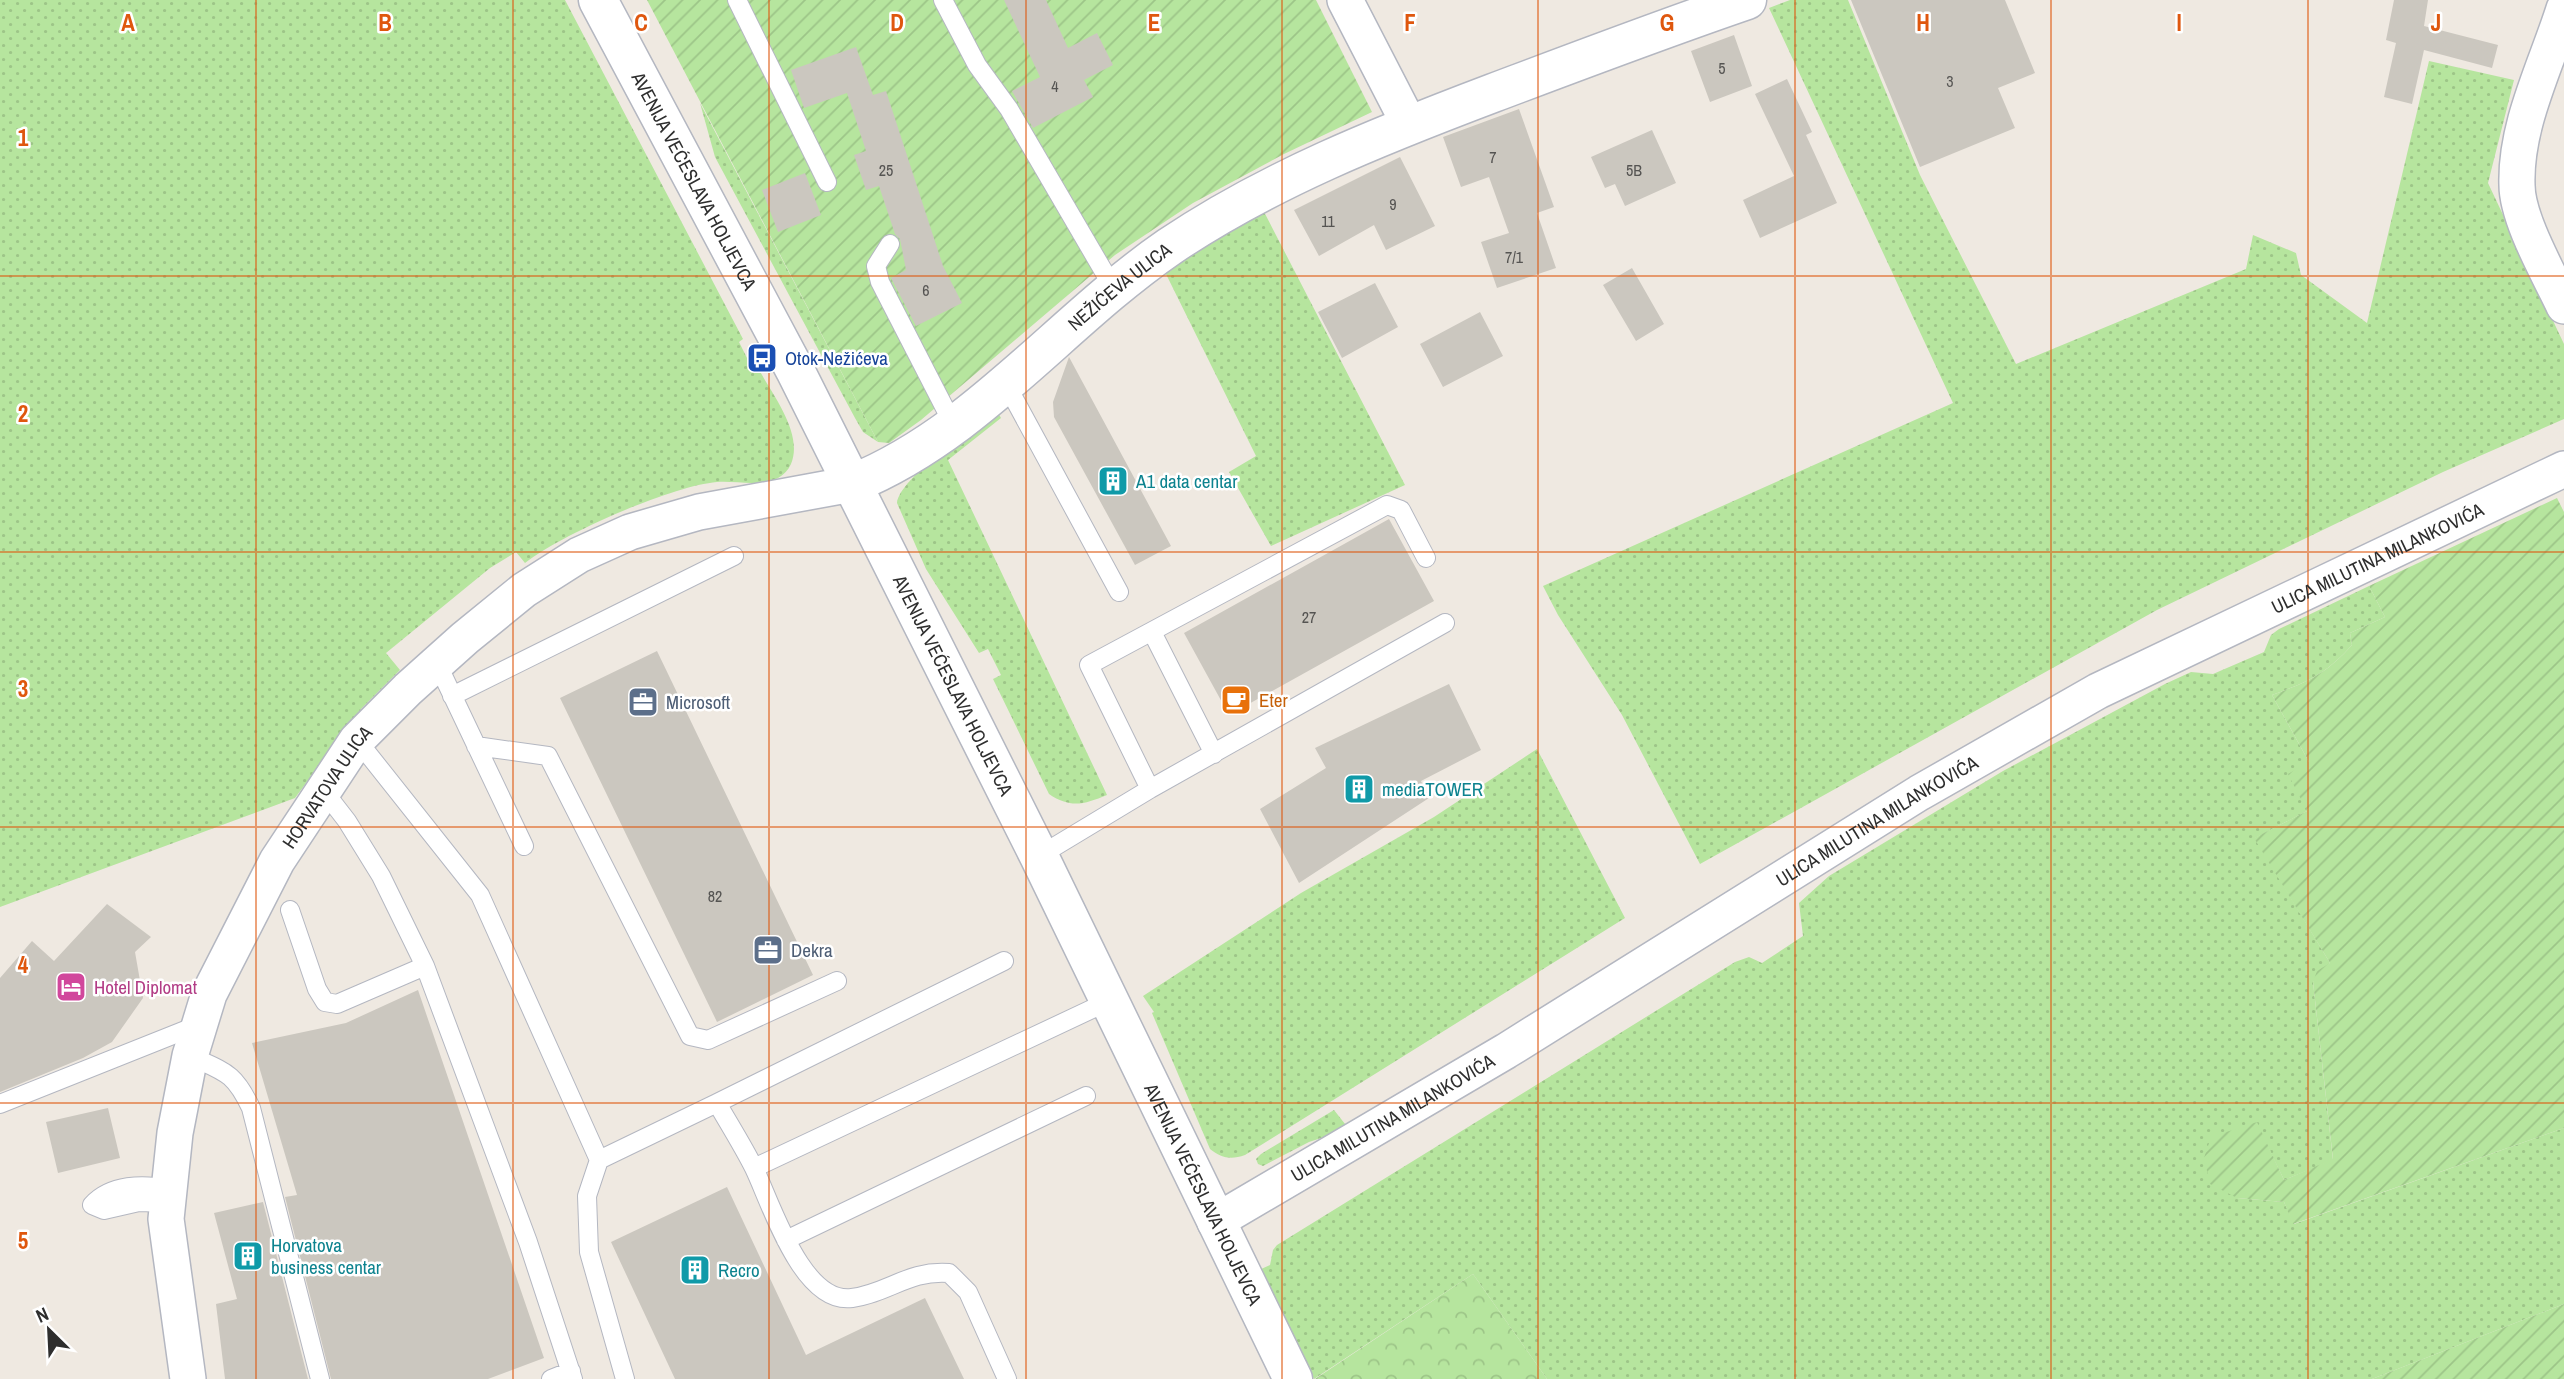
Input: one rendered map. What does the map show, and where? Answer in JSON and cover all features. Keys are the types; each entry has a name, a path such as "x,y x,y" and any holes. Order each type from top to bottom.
{"street":[{"name":"AVENIJA VEĆESLAVA HOLJEVCA","path":"598,0 750,284 852,484 1039,856 1293,1379"},
{"path":"1345,0 1409,124"},
{"name":"NEŽIĆEVA ULICA","path":"852,484 903,460 954,426 1114,289 1168,248 1212,220 1357,146 1409,124 1747,0"},
{"path":"2563,15 2521,137 2516,188 2532,240 2564,306"},
{"name":"ULICA MILUTINA MILANKOVIĆA","path":"1215,1222 1506,1051 1919,793 2098,691 2564,469"},
{"name":"HORVATOVA ULICA","path":"188,1379 168,1233 168,1196 175,1133 190,1056 209,993 277,861 357,740 437,663 524,590 579,555 630,532 711,510 852,484"}],"lane":[{"path":"737,0 827,182"},
{"path":"943,0 978,65 1009,108 1114,289"},
{"path":"890,244 876,266 880,282 954,426"},
{"path":"1005,382 1119,592"},
{"path":"1150,789 1089,665 1253,574 1387,505 1401,510 1426,558"},
{"path":"453,696 734,556"},
{"path":"1039,856 1150,789 1445,623"},
{"path":"1152,632 1214,754"},
{"path":"437,663 524,846"},
{"path":"357,740 480,895 599,1160 587,1196 586,1228 589,1252 625,1379"},
{"path":"476,746 548,756 690,1036 708,1040 837,981"},
{"path":"323,789 347,821 381,876 425,966 528,1242 572,1375 551,1379"},
{"path":"290,910 317,989 325,1002 337,1004 425,966"},
{"path":"599,1160 1003,961"},
{"path":"754,1168 1109,1001"},
{"path":"0,1104 200,1024"},
{"path":"190,1056 226,1073 239,1083 251,1108 320,1379"},
{"path":"786,1240 1086,1096"},
{"path":"717,1103 754,1168 786,1240 813,1282 827,1293 850,1299 925,1271 949,1272 968,1292 1007,1379"}],"green space":[{"path":"0,0 565,0 743,339 739,342 752,368 757,366 790,426 794,452 791,464 785,473 768,481 697,485 646,502 564,539 525,563 516,552 490,568 386,653 400,670 361,709 295,798 0,907"},
{"path":"647,0 1316,0 1372,112 1284,154 1193,203 1115,255 921,420 889,443 878,442"},
{"path":"1790,0 1848,0 1920,175 2016,364 2246,269 2253,235 2296,253 2301,275 2367,323 2429,61 2514,80 2488,183 2564,344 2564,419 2443,472 2157,610 1700,864 1622,715 1558,615 1543,586 1953,403 1769,8"},
{"path":"700,103 878,442 863,432 715,157"},
{"path":"1262,208 1405,485 1271,546 1229,472 1256,456 1163,268"},
{"path":"997,411 1001,418 948,460 1107,795 1085,803 1064,802 1049,794 993,679 1001,675 988,649 979,653 926,569 897,503 901,492 924,467"},
{"path":"2557,498 2564,512 2564,1128 2293,1224 2284,1202 2237,1198 2210,1184 2204,1158 2211,1137 2257,1122 2284,1180 2333,1159 2313,982 2317,971 2330,963 2254,838 2307,811 2288,774 2309,762 2272,695 2325,670 2352,645 2350,633 2385,617 2369,586"},
{"path":"2369,586 2385,617 2350,633 2352,645 2325,670 2272,695 2309,762 2307,811 2255,838 2330,963 2313,982 2333,1160 2284,1180 2256,1122 2237,1198 2284,1202 2294,1224 2564,1128 2564,1304 2372,1379 1547,1379 1473,1274 1314,1379 1259,1270 1270,1265 1273,1250 1277,1245 1735,962 1749,957 1762,963 1803,936 1799,903 1829,876 2003,771 2165,684 2191,672 2213,674 2264,652 2271,635 2279,629"},
{"path":"1537,749 1625,918 1245,1155 1226,1157 1210,1149 1152,1013 1154,1012 1143,996 1301,893 1434,817"},
{"path":"1334,1110 1349,1129 1309,1142 1263,1166 1258,1164 1256,1159 1261,1154"},
{"path":"1473,1274 1547,1379 1315,1379"},
{"path":"2564,1304 2564,1379 2372,1379"}],"building":[{"path":"1004,0 1046,0 1068,48 1097,33 1113,65 1084,80 1093,97 1033,128 1012,91 1040,77"},
{"path":"1851,0 2005,0 2035,73 1998,88 2015,128 1920,167"},
{"path":"2394,0 2428,0 2424,26 2498,45 2492,68 2424,50 2412,104 2384,97 2396,43 2386,40"},
{"path":"1734,35 1752,86 1710,102 1691,51"},
{"path":"856,47 873,95 886,91 943,266 962,303 916,326 891,278 906,270 900,239 895,234 879,186 866,190 854,155 866,151 847,93 804,108 791,70"},
{"path":"1787,79 1812,132 1806,135 1837,203 1760,238 1743,200 1794,176 1755,94"},
{"path":"1519,109 1554,207 1537,213 1556,268 1497,288 1481,242 1509,233 1489,177 1461,187 1443,137"},
{"path":"1652,130 1676,183 1625,206 1615,184 1605,188 1591,157"},
{"path":"1400,157 1435,226 1386,250 1374,225 1319,256 1294,210"},
{"path":"805,173 821,215 778,232 762,190"},
{"path":"1632,268 1664,324 1636,341 1603,285"},
{"path":"1375,283 1398,327 1342,358 1318,312"},
{"path":"1480,312 1503,356 1443,387 1420,344"},
{"name":"A1 data centar","path":"1069,357 1171,546 1135,565 1054,417 1053,402"},
{"path":"1389,519 1434,601 1229,715 1184,633"},
{"path":"657,651 813,975 717,1022 560,698"},
{"name":"mediaTOWER","path":"1449,684 1481,750 1421,781 1429,798 1299,883 1260,809 1326,768 1315,748"},
{"name":"Hotel Diplomat","path":"107,904 151,937 135,952 143,998 112,1042 83,1058 0,1092 0,978 32,941 54,961"},
{"path":"418,990 544,1358 488,1379 331,1379 285,1197 297,1195 252,1043 346,1023"},
{"path":"108,1108 120,1158 58,1173 46,1122"},
{"name":"Recro","path":"727,1187 806,1355 925,1298 964,1379 675,1379 611,1242"},
{"name":"Horvatova business centar","path":"263,1202 308,1379 225,1379 216,1304 237,1299 214,1213"}],"place":[{"name":"Otok-Nežićeva","path":"762,358"},
{"name":"A1 data centar","path":"1113,481"},
{"name":"Eter","path":"1236,700"},
{"name":"Microsoft","path":"643,702"},
{"name":"mediaTOWER","path":"1359,789"},
{"name":"Dekra","path":"768,950"},
{"name":"Hotel Diplomat","path":"71,987"},
{"name":"Horvatova business centar","path":"248,1256"},
{"name":"Recro","path":"695,1270"}]}
